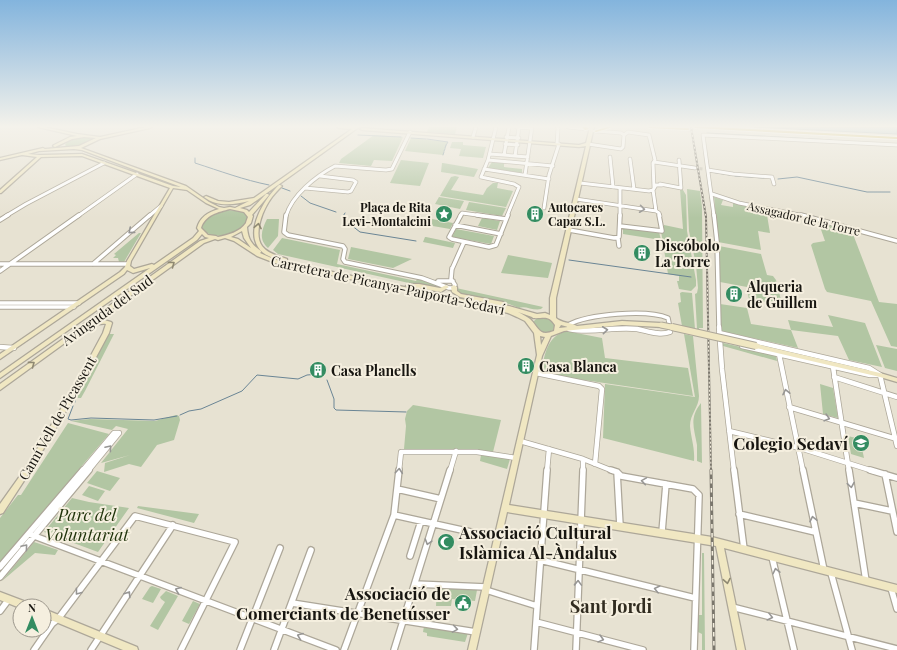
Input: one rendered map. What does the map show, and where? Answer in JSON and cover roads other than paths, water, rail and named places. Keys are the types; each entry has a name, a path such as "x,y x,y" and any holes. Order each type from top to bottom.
{"main road":[{"path":"0,192 2,188 38,157"},
{"path":"88,157 172,187 189,189"},
{"path":"104,157 189,189 214,207 222,209 237,208 248,204 313,157"},
{"path":"222,209 208,215 200,224 199,228 201,232 210,236 225,237 245,228 250,223 250,214 263,198 319,157"},
{"path":"539,356 536,332 530,324 533,318 549,308 553,298 580,183 584,157"},
{"path":"287,260 273,256 260,247 257,238 259,222 264,206 271,194 304,168"},
{"path":"0,357 122,273 128,266 172,187"},
{"path":"196,193 220,203 245,201 261,195"},
{"path":"204,199 208,209 208,215"},
{"path":"237,208 250,214"},
{"name":"Carretera de Picanya-Paiporta-Sedaví","path":"245,228 244,234 251,245 256,250 269,257 539,315"},
{"name":"Avinguda del Sud","path":"0,376 196,238 201,232"},
{"name":"Avinguda del Sud","path":"0,387 202,242 216,237"},
{"name":"Carretera de Picanya-Paiporta-Sedaví","path":"225,237 236,240 254,253 270,259 496,307 520,316 530,324"},
{"path":"122,273 152,266 186,245"},
{"path":"128,266 133,271"},
{"path":"409,286 441,290 446,284"},
{"path":"454,285 455,292 460,295 502,303 515,309"},
{"path":"553,298 556,330"},
{"path":"539,315 555,320 567,327"},
{"name":"Camí Vell de Picassent","path":"0,510 29,468 77,387 106,333 109,323 97,321 82,328"},
{"path":"472,650 539,356 549,334 567,327 632,322 661,325 897,380"},
{"path":"536,332 549,334"},
{"path":"880,375 897,376"},
{"path":"504,508 697,538 894,588"},
{"path":"719,543 741,650"},
{"path":"0,596 12,600"},
{"path":"52,616 134,650"}],"street":[{"path":"397,157 390,170 336,166 320,176 294,196 289,206 285,221 285,234 343,246 345,249 343,259 345,262 454,285"},
{"path":"525,175 528,157"},
{"path":"544,208 549,179 555,157"},
{"path":"610,157 612,187"},
{"path":"620,226 661,231 659,213 656,211 654,189 654,157"},
{"path":"706,157 717,242 719,341 744,549"},
{"path":"630,159 634,189"},
{"path":"506,220 465,212 461,213 449,238 493,247 496,245 519,188 518,186 481,178 488,160 553,166"},
{"path":"654,182 678,188 682,187 679,160"},
{"path":"654,162 695,168"},
{"path":"0,220 26,204 104,163"},
{"path":"484,169 549,179"},
{"path":"703,169 733,174 772,177 774,184"},
{"path":"0,271 137,174"},
{"path":"305,188 346,193 351,191 356,182 354,180 320,176"},
{"path":"580,183 634,189 654,189 656,185 662,185"},
{"path":"618,246 621,206 620,188"},
{"name":"Assagador de la Torre","path":"712,194 739,203 801,215 897,241"},
{"path":"576,199 656,211"},
{"path":"94,264 161,206"},
{"path":"148,217 154,218"},
{"path":"455,225 501,234"},
{"path":"569,230 618,238"},
{"path":"446,284 464,242"},
{"path":"0,264 94,264 128,266"},
{"path":"452,268 450,277 454,285"},
{"path":"446,284 450,288 454,285"},
{"path":"0,303 79,303"},
{"path":"0,307 74,307"},
{"path":"624,314 660,314 668,318 671,331 668,334 627,329 584,332 567,327 575,321 624,314"},
{"path":"719,333 869,368 880,375 897,446"},
{"path":"719,341 870,375 880,375"},
{"path":"0,347 14,348"},
{"path":"779,354 816,532 852,650"},
{"path":"833,367 866,582"},
{"path":"536,373 599,386 603,390 595,464"},
{"path":"834,377 897,397"},
{"path":"789,407 896,438"},
{"path":"729,431 798,447 897,478"},
{"path":"0,567 114,433 120,433 0,577"},
{"path":"520,441 595,464 616,472 621,476 696,491 699,495 694,650"},
{"path":"534,650 549,450"},
{"path":"344,650 394,515 401,452 477,452 516,457"},
{"path":"394,650 456,452"},
{"path":"576,650 583,460"},
{"path":"616,472 620,526"},
{"path":"885,474 897,532"},
{"path":"662,532 666,484"},
{"path":"397,489 442,499"},
{"path":"854,503 892,510"},
{"path":"739,514 816,532"},
{"path":"394,515 498,538"},
{"path":"34,650 132,518 139,517 234,541 235,544 181,650"},
{"path":"410,556 421,521"},
{"path":"91,650 173,525"},
{"path":"29,534 336,650"},
{"path":"240,650 280,548"},
{"path":"274,650 311,550"},
{"path":"772,556 794,650"},
{"path":"540,560 695,598"},
{"path":"415,584 486,589 537,606"},
{"path":"894,588 897,609"},
{"path":"0,611 9,599"},
{"path":"292,603 476,632"},
{"path":"732,607 897,649"},
{"path":"536,622 643,650"}],"waterway":[{"path":"195,158 195,163 241,178 269,185"},
{"path":"711,172 730,175"},
{"path":"735,176 764,178"},
{"path":"778,179 797,177 867,192 890,192"},
{"path":"282,188 290,191"},
{"path":"301,196 310,203 336,212"},
{"path":"345,213 342,218 360,232 416,241"},
{"path":"569,260 691,277"},
{"path":"180,415 189,411 201,409 242,391 257,375 298,379 307,375 320,374"},
{"path":"327,380 334,399 334,408 336,410 406,412"},
{"path":"73,406 68,419 71,420 91,418 154,420 177,416"}],"tunnel":[{"path":"695,168 703,169"}],"railway":[{"path":"696,157 706,217 711,471"},
{"path":"711,470 714,650"}],"place":[{"name":"Plaça de Rita Levi-Montalcini","path":"444,214"},
{"name":"Autocares Capaz S.L.","path":"535,214"},
{"name":"Discóbolo La Torre","path":"642,253"},
{"name":"Alqueria de Guillem","path":"734,294"},
{"name":"Casa Blanca","path":"526,366"},
{"name":"Casa Planells","path":"318,370"},
{"name":"Colegio Sedaví","path":"861,443"},
{"name":"Associació Cultural Islàmica Al-Àndalus","path":"446,542"},
{"name":"Associació de Comerciants de Benetússer","path":"463,603"}],"district":[{"name":"Sant Jordi","path":"611,606"}],"park label":[{"name":"Parc del Voluntariat","path":"87,524"}]}
